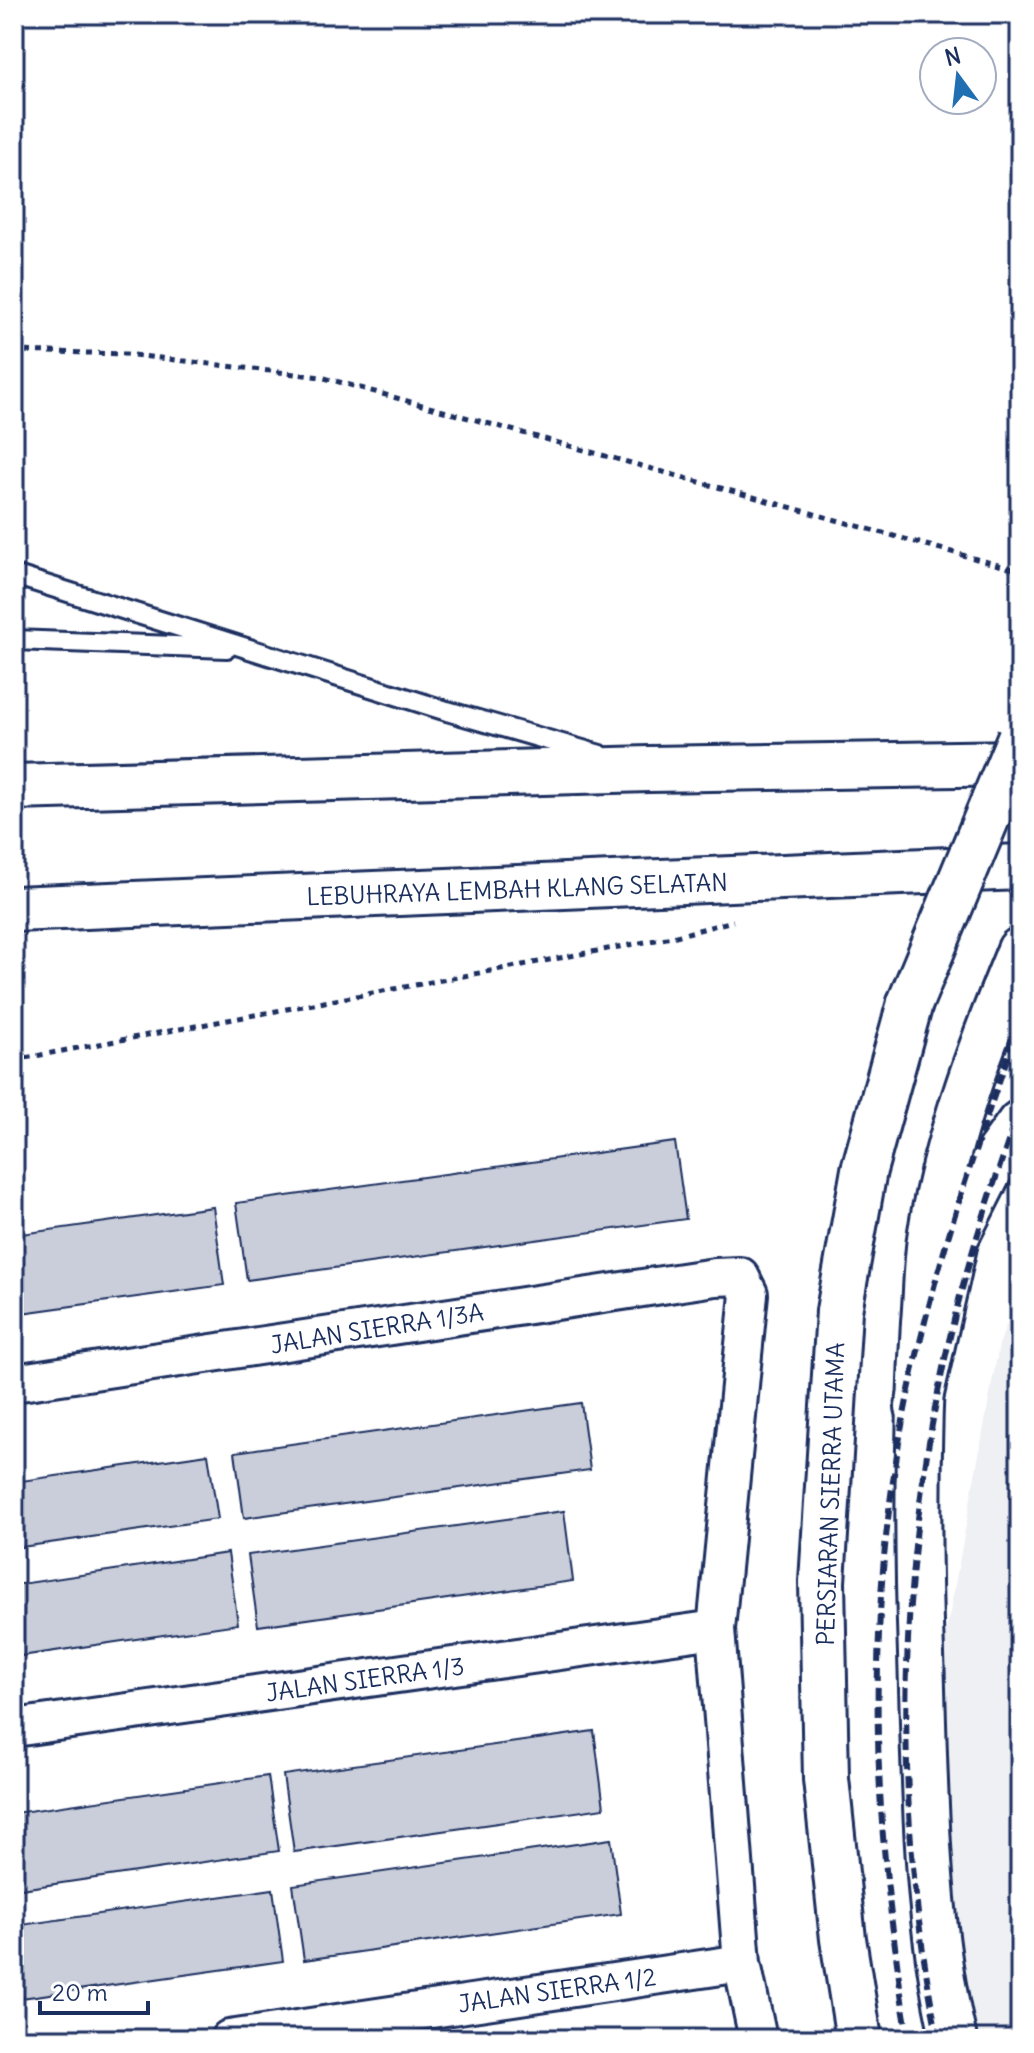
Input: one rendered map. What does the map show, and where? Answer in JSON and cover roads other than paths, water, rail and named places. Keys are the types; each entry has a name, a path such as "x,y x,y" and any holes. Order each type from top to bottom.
{"main road":[{"name":"PERSIARAN SIERRA UTAMA","path":"859,2039 843,1939 826,1779 822,1582 839,1311 864,1170 910,1003 1020,738"},
{"path":"14,787 649,769 1020,763"},
{"name":"LEBUHRAYA LEMBAH KLANG SELATAN","path":"14,909 1020,867"},
{"path":"954,2039 938,1944 928,1820 917,1529 918,1407 931,1227 954,1132 990,1024 1020,950"},
{"path":"918,1407 956,1237 999,1152 1020,1123"}],"street":[{"name":"JALAN SIERRA 1/3A","path":"14,1383 715,1277 740,1276 749,1294 716,1629"},
{"name":"JALAN SIERRA 1/3","path":"14,1728 716,1629"},
{"path":"716,1629 742,1963 758,2039"},
{"name":"JALAN SIERRA 1/2","path":"229,2039 742,1963"}],"lane":[{"path":"14,575 447,711 649,769"},
{"path":"14,640 252,649"}],"railway":[{"path":"909,2039 893,1931 880,1788 879,1644 890,1500 901,1429 938,1274 976,1148 1020,1023"},
{"path":"938,2039 922,1946 912,1853 907,1760 907,1666 912,1573 923,1480 939,1388 960,1296 1020,1106"}]}
